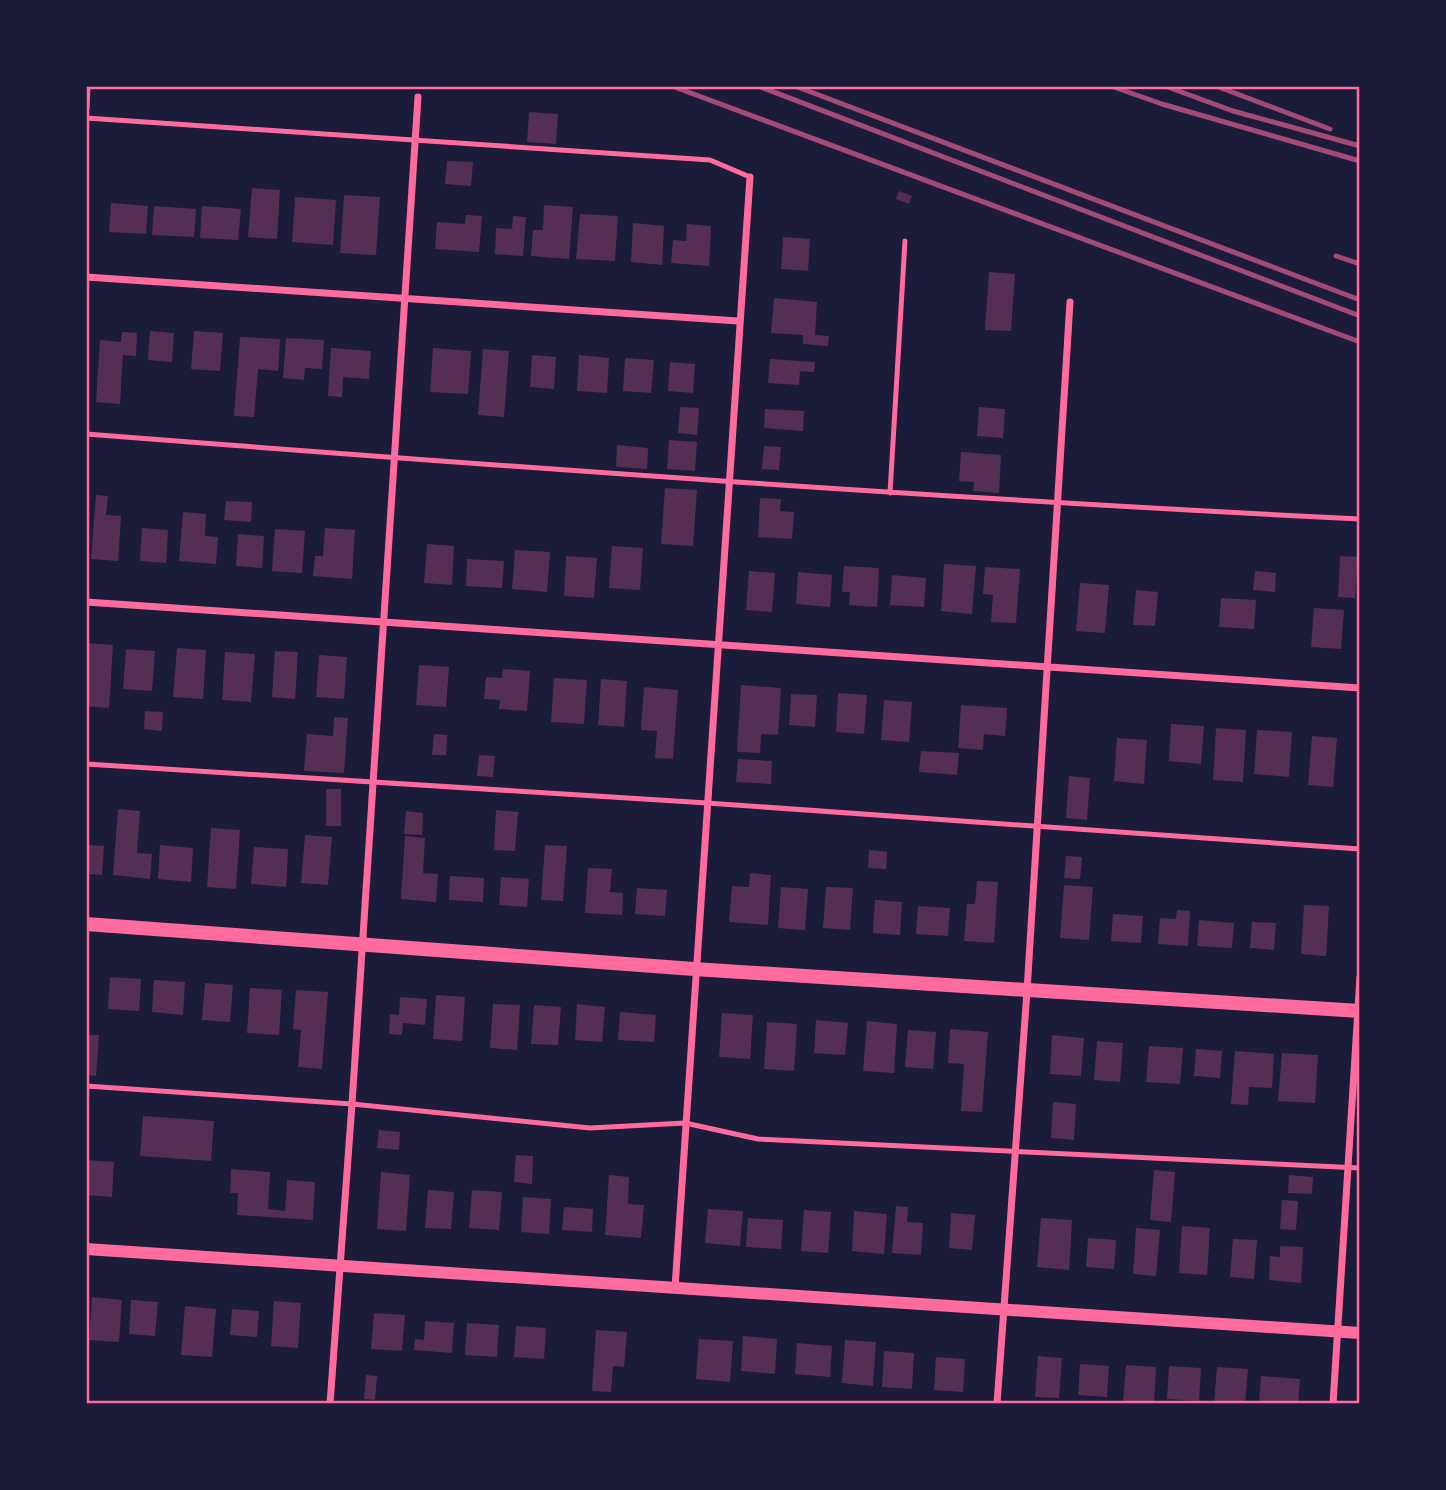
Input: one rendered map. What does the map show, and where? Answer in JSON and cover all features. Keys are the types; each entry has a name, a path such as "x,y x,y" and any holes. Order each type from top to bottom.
{"main road":[{"path":"86,924 694,969 1359,1010"}],"street":[{"path":"86,108 88,86"},
{"path":"330,1404 418,97"},
{"path":"674,1288 694,969 719,643 738,321 750,177"},
{"path":"86,278 738,321"},
{"path":"997,1404 1038,825 1070,302"},
{"path":"86,602 1360,688"},
{"path":"1333,1404 1360,977"},
{"path":"86,1250 1360,1333"}],"lane":[{"path":"86,118 710,160 750,177"},
{"path":"890,493 905,241"},
{"path":"86,434 729,483 1058,504 1360,519"},
{"path":"86,764 1038,825 1360,849"},
{"path":"86,1086 352,1104 590,1128 685,1123 758,1139 1360,1168"}],"building":[{"path":"529,112 558,114 556,144 527,142"},
{"path":"447,161 473,162 471,186 445,184"},
{"path":"252,188 280,190 277,239 248,237"},
{"path":"899,191 912,196 909,204 896,199"},
{"path":"344,195 380,197 376,255 340,253"},
{"path":"295,197 336,200 333,245 292,242"},
{"path":"111,203 148,206 146,234 109,232"},
{"path":"544,205 573,207 569,259 531,256 533,230 543,230"},
{"path":"154,206 196,209 194,237 152,235"},
{"path":"202,206 241,209 238,240 200,238"},
{"path":"580,214 618,216 615,261 576,259"},
{"path":"466,215 482,216 479,252 435,249 437,222 465,224"},
{"path":"513,216 526,217 523,256 495,254 496,228 512,229"},
{"path":"633,223 664,226 662,265 631,262"},
{"path":"687,224 711,226 709,266 671,263 673,240 686,241"},
{"path":"783,237 810,239 808,271 781,269"},
{"path":"989,272 1015,274 1011,331 985,330"},
{"path":"774,298 817,302 815,335 829,336 828,346 803,344 803,335 771,333"},
{"path":"150,331 174,333 172,362 148,360"},
{"path":"194,331 223,333 220,371 191,369"},
{"path":"122,332 137,333 136,356 123,355 120,404 96,402 100,340 121,342"},
{"path":"240,337 280,339 278,371 258,369 254,417 234,416"},
{"path":"286,338 324,340 322,369 305,368 304,380 283,378"},
{"path":"331,348 371,351 369,379 343,377 342,397 328,396"},
{"path":"433,348 471,351 468,394 430,392"},
{"path":"483,349 509,351 504,417 478,415"},
{"path":"532,355 556,357 554,389 530,387"},
{"path":"579,355 609,358 607,393 577,391"},
{"path":"625,358 654,360 651,393 623,391"},
{"path":"770,359 815,362 814,372 800,371 799,385 768,383"},
{"path":"670,362 695,364 693,393 668,391"},
{"path":"680,407 699,408 697,435 678,433"},
{"path":"979,407 1005,409 1003,438 977,436"},
{"path":"765,409 804,411 803,431 764,428"},
{"path":"669,440 697,442 695,471 667,469"},
{"path":"617,445 648,448 647,469 616,467"},
{"path":"764,446 781,447 779,470 762,469"},
{"path":"961,452 1001,455 999,493 973,491 974,482 959,481"},
{"path":"665,488 697,490 693,546 661,544"},
{"path":"96,495 108,496 106,515 121,516 118,561 91,559"},
{"path":"760,498 781,499 780,511 794,512 792,539 758,537"},
{"path":"226,501 252,502 251,522 224,520"},
{"path":"183,512 206,514 205,536 218,537 216,564 179,561"},
{"path":"142,528 168,530 166,563 140,561"},
{"path":"325,528 355,530 352,579 313,576 315,556 323,556"},
{"path":"275,529 305,531 302,573 272,571"},
{"path":"238,534 264,536 262,568 236,566"},
{"path":"427,544 454,546 452,585 424,583"},
{"path":"612,546 643,548 640,590 609,588"},
{"path":"515,550 550,552 547,592 512,589"},
{"path":"566,556 597,558 594,598 564,596"},
{"path":"1340,556 1358,557 1355,598 1338,597"},
{"path":"467,559 504,561 502,588 466,586"},
{"path":"944,564 976,566 972,614 941,611"},
{"path":"844,566 879,568 877,607 849,605 850,592 842,592"},
{"path":"985,567 1020,569 1016,623 991,622 993,595 983,594"},
{"path":"749,571 775,573 772,612 746,610"},
{"path":"1255,571 1276,573 1275,592 1253,590"},
{"path":"798,572 832,575 830,607 796,604"},
{"path":"892,575 926,578 924,607 890,605"},
{"path":"1080,583 1109,585 1105,633 1076,631"},
{"path":"1136,590 1158,592 1155,626 1133,625"},
{"path":"1221,598 1256,600 1254,629 1219,627"},
{"path":"1314,608 1344,610 1341,649 1311,647"},
{"path":"86,643 113,645 109,708 86,706"},
{"path":"177,648 206,650 203,699 173,697"},
{"path":"126,649 155,651 152,691 123,689"},
{"path":"275,651 298,652 295,699 272,697"},
{"path":"225,652 255,654 251,702 222,700"},
{"path":"319,655 347,657 344,699 316,697"},
{"path":"419,665 449,667 446,707 416,705"},
{"path":"503,669 530,671 527,711 499,709 500,700 484,699 486,677 502,678"},
{"path":"554,678 587,680 584,724 551,722"},
{"path":"601,679 627,681 624,727 598,725"},
{"path":"741,685 781,688 778,735 761,734 760,753 737,752"},
{"path":"644,687 678,690 673,759 655,758 657,731 641,730"},
{"path":"838,693 867,695 864,734 836,732"},
{"path":"791,694 817,695 815,727 789,725"},
{"path":"884,700 912,702 909,742 881,740"},
{"path":"961,705 1007,708 1005,736 984,734 983,750 958,748"},
{"path":"145,711 163,712 162,731 144,729"},
{"path":"334,717 348,718 344,773 304,771 307,734 333,736"},
{"path":"1171,724 1204,726 1201,764 1169,761"},
{"path":"1216,728 1246,730 1243,782 1213,780"},
{"path":"1257,730 1292,732 1289,777 1254,774"},
{"path":"434,734 447,735 446,755 432,755"},
{"path":"1312,736 1337,738 1333,787 1308,785"},
{"path":"1117,738 1147,740 1144,784 1114,781"},
{"path":"921,751 959,753 957,775 919,772"},
{"path":"479,755 495,756 493,777 477,776"},
{"path":"738,759 772,761 771,784 736,782"},
{"path":"1069,776 1090,778 1087,820 1066,818"},
{"path":"326,789 341,789 341,826 326,826"},
{"path":"118,809 140,811 137,853 152,854 150,879 113,875"},
{"path":"496,810 518,812 515,851 494,850"},
{"path":"406,811 423,813 422,835 404,834"},
{"path":"211,828 240,830 236,889 207,887"},
{"path":"305,835 332,837 328,885 301,883"},
{"path":"405,836 425,838 423,873 438,874 436,902 401,899"},
{"path":"86,845 104,846 102,875 86,874"},
{"path":"160,845 193,848 191,882 158,879"},
{"path":"545,845 567,846 563,901 541,900"},
{"path":"254,847 288,849 286,887 251,884"},
{"path":"869,850 887,852 886,869 868,868"},
{"path":"1066,856 1082,857 1080,879 1064,878"},
{"path":"588,868 612,869 610,892 623,893 622,915 585,913"},
{"path":"750,873 771,875 768,925 729,922 732,886 749,887"},
{"path":"450,876 484,878 483,902 449,900"},
{"path":"501,877 529,879 527,907 499,905"},
{"path":"977,881 998,882 994,943 964,941 967,904 975,904"},
{"path":"1064,885 1093,887 1089,940 1060,938"},
{"path":"781,887 808,889 805,930 778,928"},
{"path":"826,887 853,888 850,930 823,928"},
{"path":"637,888 667,890 665,916 635,914"},
{"path":"875,900 902,902 900,935 873,933"},
{"path":"1304,905 1329,906 1326,956 1301,954"},
{"path":"918,906 950,908 948,936 916,934"},
{"path":"1177,910 1190,911 1188,946 1158,944 1160,918 1176,919"},
{"path":"1113,914 1143,916 1141,943 1111,941"},
{"path":"1199,920 1234,923 1232,948 1197,946"},
{"path":"1252,922 1276,923 1274,950 1250,948"},
{"path":"110,977 141,979 139,1011 108,1009"},
{"path":"154,980 185,982 183,1015 152,1012"},
{"path":"205,983 233,985 230,1022 202,1020"},
{"path":"250,988 282,990 279,1035 247,1033"},
{"path":"296,990 328,992 322,1069 298,1067 301,1030 293,1029"},
{"path":"436,995 465,997 462,1041 433,1039"},
{"path":"400,997 427,999 425,1025 403,1023 402,1035 389,1034 390,1014 399,1015"},
{"path":"493,1004 520,1005 517,1050 490,1048"},
{"path":"577,1004 605,1007 602,1042 575,1040"},
{"path":"534,1005 561,1007 558,1045 531,1044"},
{"path":"620,1012 656,1015 654,1042 618,1040"},
{"path":"722,1013 753,1015 750,1059 719,1057"},
{"path":"816,1020 848,1023 845,1055 814,1053"},
{"path":"867,1021 897,1024 894,1073 863,1071"},
{"path":"767,1022 797,1024 794,1071 764,1069"},
{"path":"950,1029 988,1032 982,1112 961,1111 964,1064 948,1063"},
{"path":"908,1030 936,1032 933,1069 905,1067"},
{"path":"86,1035 99,1035 96,1076 86,1075"},
{"path":"1052,1035 1084,1038 1081,1076 1050,1074"},
{"path":"1097,1041 1123,1043 1120,1082 1094,1080"},
{"path":"1149,1046 1183,1048 1180,1084 1146,1082"},
{"path":"1196,1049 1222,1051 1220,1078 1194,1076"},
{"path":"1235,1051 1274,1054 1272,1088 1249,1087 1248,1105 1231,1104"},
{"path":"1282,1053 1318,1055 1315,1103 1278,1101"},
{"path":"1053,1102 1076,1104 1074,1140 1051,1138"},
{"path":"143,1116 214,1121 211,1161 140,1156"},
{"path":"379,1130 400,1132 399,1150 377,1148"},
{"path":"516,1155 533,1156 532,1184 514,1182"},
{"path":"86,1160 114,1162 112,1197 86,1195"},
{"path":"231,1169 270,1172 268,1209 285,1211 287,1180 315,1182 313,1220 237,1215 238,1193 230,1193"},
{"path":"1154,1170 1175,1172 1171,1222 1150,1220"},
{"path":"381,1172 410,1175 406,1231 377,1229"},
{"path":"609,1175 629,1177 628,1204 644,1205 641,1238 605,1235"},
{"path":"1289,1175 1313,1177 1312,1194 1288,1193"},
{"path":"428,1190 454,1192 451,1229 425,1228"},
{"path":"472,1190 502,1192 499,1230 469,1228"},
{"path":"523,1197 551,1199 549,1234 521,1232"},
{"path":"1282,1200 1298,1201 1296,1230 1280,1229"},
{"path":"896,1206 908,1207 907,1222 923,1223 921,1255 892,1253"},
{"path":"564,1207 593,1209 592,1232 562,1230"},
{"path":"708,1209 743,1211 740,1246 705,1243"},
{"path":"804,1210 831,1212 828,1253 801,1251"},
{"path":"854,1211 887,1214 884,1254 852,1251"},
{"path":"951,1213 975,1215 972,1250 949,1248"},
{"path":"748,1218 783,1220 781,1249 746,1247"},
{"path":"1041,1218 1072,1220 1069,1270 1037,1267"},
{"path":"1182,1226 1210,1228 1207,1275 1179,1273"},
{"path":"1136,1228 1160,1230 1156,1276 1133,1274"},
{"path":"1088,1238 1116,1240 1114,1269 1086,1267"},
{"path":"1233,1239 1257,1240 1254,1279 1230,1277"},
{"path":"1280,1246 1303,1247 1301,1283 1269,1280 1270,1256 1280,1257"},
{"path":"92,1297 122,1300 119,1342 89,1340"},
{"path":"131,1300 158,1302 155,1336 129,1334"},
{"path":"274,1301 301,1303 298,1348 271,1346"},
{"path":"185,1306 216,1309 212,1357 181,1355"},
{"path":"232,1309 259,1311 257,1337 230,1335"},
{"path":"374,1313 405,1315 402,1351 371,1349"},
{"path":"425,1321 454,1323 452,1353 414,1350 415,1339 424,1340"},
{"path":"467,1323 499,1325 497,1357 465,1355"},
{"path":"516,1326 546,1328 544,1359 514,1357"},
{"path":"596,1330 627,1332 624,1367 613,1366 611,1392 592,1391"},
{"path":"743,1336 777,1339 775,1374 741,1371"},
{"path":"699,1339 733,1341 730,1382 696,1379"},
{"path":"845,1340 876,1342 873,1386 842,1383"},
{"path":"797,1343 832,1346 830,1377 795,1374"},
{"path":"884,1351 914,1353 912,1389 882,1387"},
{"path":"1038,1356 1062,1358 1059,1398 1035,1397"},
{"path":"936,1357 965,1359 963,1392 934,1390"},
{"path":"1080,1364 1109,1366 1107,1397 1078,1395"},
{"path":"1126,1365 1156,1367 1154,1404 1123,1402"},
{"path":"1169,1366 1201,1368 1199,1401 1167,1399"},
{"path":"1217,1367 1248,1369 1245,1404 1214,1404"},
{"path":"366,1375 377,1376 375,1400 364,1399"},
{"path":"1261,1376 1300,1379 1298,1404 1259,1404"}],"railway":[{"path":"672,86 1360,342"},
{"path":"758,86 1360,316"},
{"path":"795,86 1360,300"},
{"path":"1111,86 1162,104 1360,161"},
{"path":"1165,86 1233,111 1360,146"},
{"path":"1216,86 1330,129"},
{"path":"1336,256 1360,264"}]}
